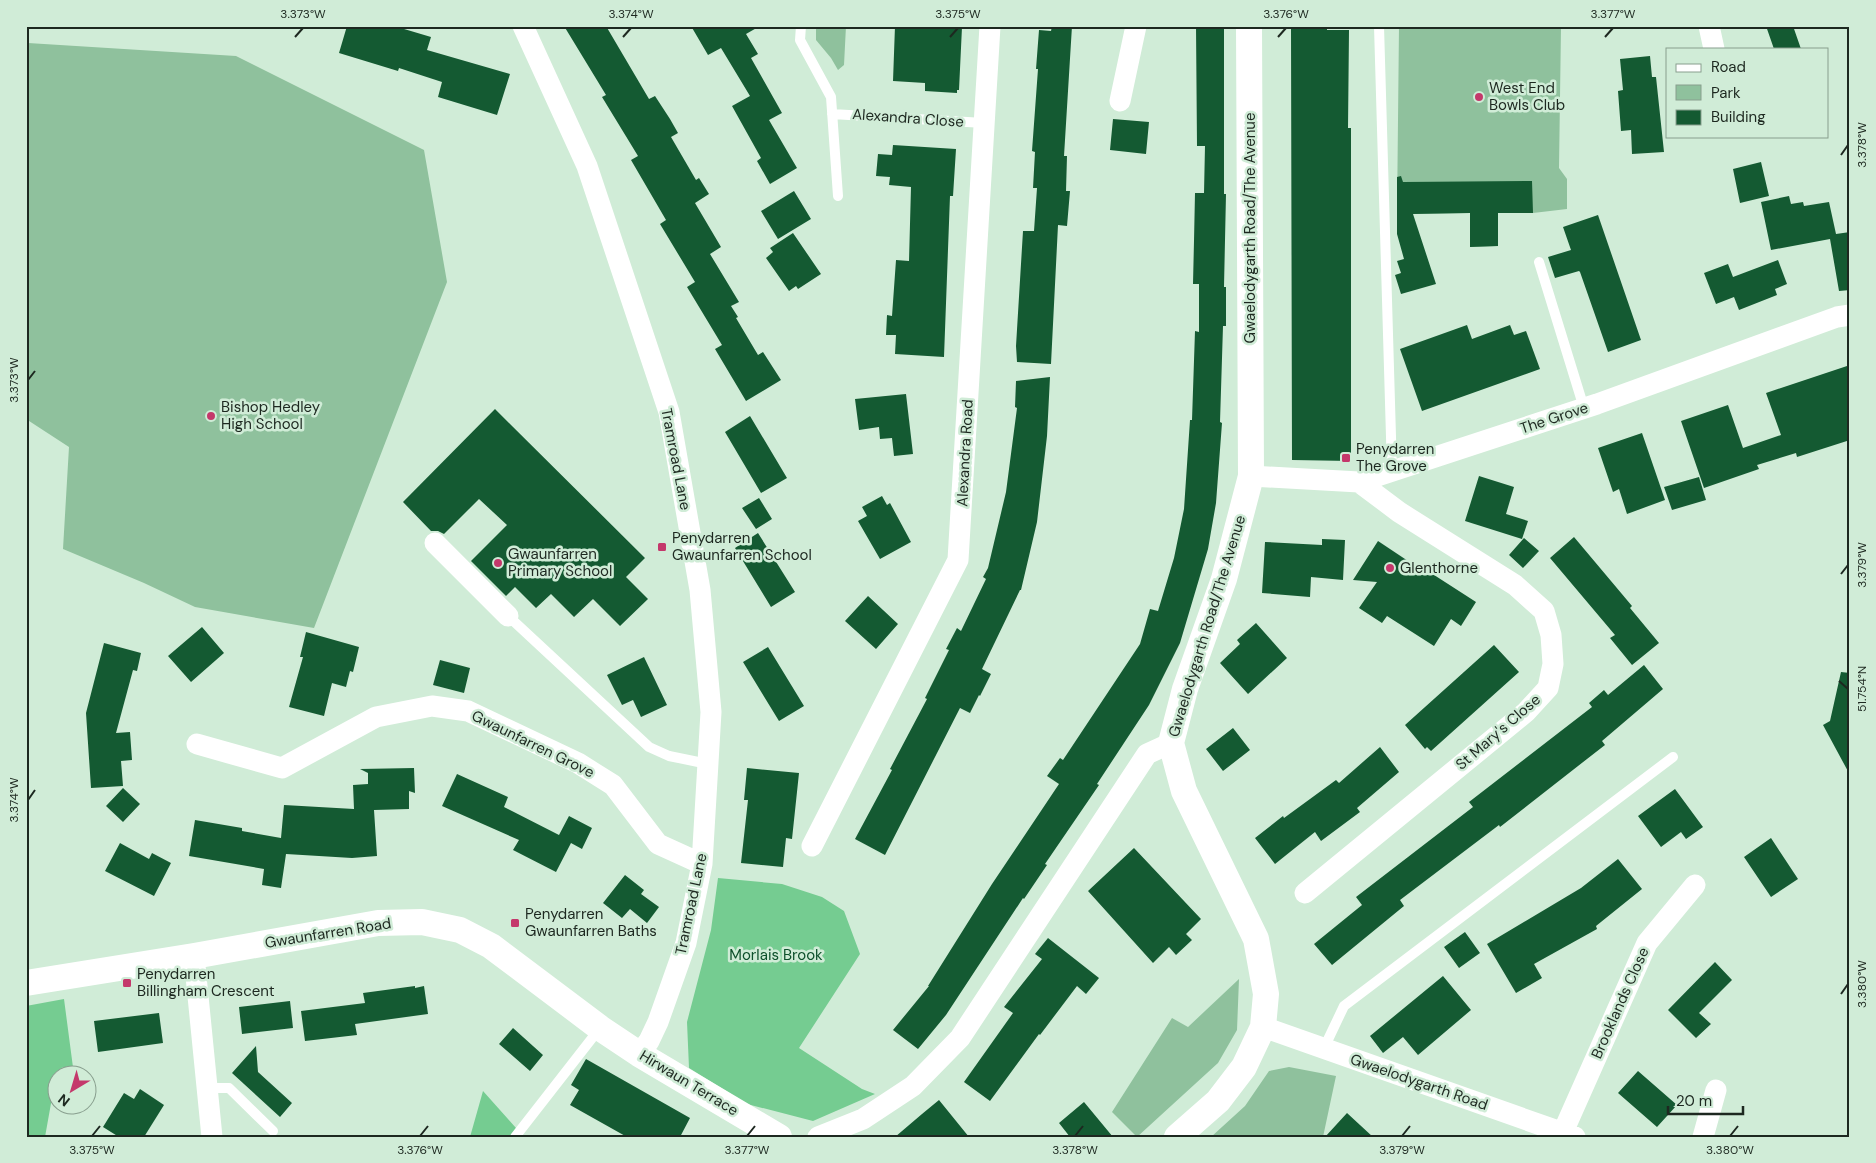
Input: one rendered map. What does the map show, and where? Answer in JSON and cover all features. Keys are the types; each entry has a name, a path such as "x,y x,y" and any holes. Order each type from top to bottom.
{"street":[{"name":"Tramroad Lane","path":"523,26 587,166 669,412 700,590 711,712 702,864 686,944 658,1022 639,1054"},
{"name":"Alexandra Road","path":"812,846 958,560 990,26"},
{"path":"1120,100 1136,26"},
{"name":"Gwaelodygarth Road/The Avenue","path":"1249,26 1251,476 1224,579 1185,689 1171,743 1184,792 1256,938 1266,994 1263,1028"},
{"path":"1709,26 1714,48"},
{"name":"The Grove","path":"1251,476 1359,482 1584,408 1837,317 1850,314"},
{"name":"St Mary's Close","path":"1305,893 1526,712 1548,688 1553,664 1551,635 1544,611 1515,585 1399,512 1359,482"},
{"path":"435,543 508,616"},
{"name":"Gwaunfarren Grove","path":"197,744 282,768 376,717 432,706 468,711 578,763 612,785 658,844 702,864"},
{"path":"818,1137 863,1119 912,1086 960,1038 1147,754 1171,743"},
{"name":"Brooklands Close","path":"1569,1134 1647,943 1695,885"},
{"name":"Gwaunfarren Road","path":"26,983 194,956 378,923 422,922 460,930 491,946 600,1028"},
{"path":"194,956 212,1137"},
{"name":"Hirwaun Terrace","path":"600,1028 639,1054 779,1137"},
{"path":"1177,1137 1218,1100 1244,1067 1263,1028"},
{"name":"Gwaelodygarth Road","path":"1263,1028 1569,1134"},
{"path":"1703,1137 1716,1090"}],"lane":[{"name":"Alexandra Close","path":"801,26 800,40 830,97 838,196"},
{"path":"1379,26 1392,471"},
{"name":"Alexandra Close","path":"832,114 984,123"},
{"path":"1539,262 1584,408"},
{"path":"508,616 649,746 669,756 708,764"},
{"path":"1324,1048 1344,1006 1673,757"},
{"path":"515,1137 600,1028"},
{"path":"208,1088 229,1088 273,1131"}],"green space":[{"path":"816,26 846,26 844,65 838,70 816,40"},
{"name":"West End Bowls Club","path":"1399,26 1561,26 1559,168 1567,179 1567,209 1533,213 1498,213 1498,246 1470,247 1470,213 1397,214"},
{"name":"Bishop Hedley High School","path":"28,43 236,56 424,150 447,282 314,628 195,607 63,549 69,447 26,419 26,47"},
{"name":"Morlais Brook","path":"718,878 782,884 822,897 844,911 860,954 799,1048 862,1089 875,1094 813,1121 747,1104 689,1068 687,1022 711,930"},
{"path":"1239,979 1237,1030 1218,1063 1137,1137 1112,1112 1172,1018 1188,1027"},
{"path":"64,999 73,1066 48,1066 49,1116 45,1137 26,1137 26,1006"},
{"path":"1289,1067 1336,1076 1323,1137 1211,1137 1245,1106 1269,1071"},
{"path":"483,1091 524,1137 470,1137"}],"building":[{"path":"347,26 394,26 431,37 427,50 510,74 497,115 438,97 442,82 399,68 398,71 339,53"},
{"path":"564,26 606,26 649,99 655,96 670,119 678,133 671,137 696,180 699,178 709,194 695,203 721,247 710,254 739,302 731,306 738,317 736,318 758,355 763,352 781,380 746,401 715,349 722,345 687,287 695,282 660,224 666,220 631,160 638,156 602,97 606,95"},
{"path":"691,26 760,26 746,34 758,54 751,58 782,113 769,120 797,168 770,184 757,161 761,158 732,106 750,96 721,48 708,55"},
{"path":"895,26 962,27 959,90 957,90 957,93 925,91 925,83 893,81"},
{"path":"1052,26 1072,26 1064,156 1067,156 1066,191 1070,191 1067,226 1058,225 1051,364 1017,362 1016,346 1023,231 1034,231 1037,188 1033,188 1035,152 1032,151 1039,30 1051,31"},
{"path":"1196,26 1224,26 1224,194 1226,194 1224,287 1226,287 1226,326 1223,326 1220,422 1222,423 1216,503 1208,549 1180,643 1149,705 1097,784 1099,785 1045,864 1047,865 946,1015 918,1049 893,1030 929,986 992,884 1059,784 1047,776 1060,758 1063,760 1140,644 1150,609 1158,611 1174,558 1184,509 1190,420 1192,420 1195,331 1199,332 1199,284 1193,284 1195,193 1204,193 1205,146 1197,146"},
{"path":"1291,26 1327,26 1327,30 1349,30 1348,128 1351,128 1351,461 1292,460"},
{"path":"1766,26 1793,26 1801,48 1774,48"},
{"path":"1650,56 1652,77 1656,77 1664,152 1632,154 1631,130 1621,131 1618,91 1623,90 1620,59"},
{"path":"1113,119 1149,122 1146,154 1110,150"},
{"path":"893,145 956,149 953,196 950,196 944,357 895,354 896,335 886,335 887,315 892,316 896,260 909,261 911,187 889,185 890,177 876,176 878,154 892,155"},
{"path":"1761,162 1769,196 1740,203 1733,169"},
{"path":"1401,176 1403,182 1532,181 1533,213 1498,213 1498,246 1470,247 1470,213 1413,214 1436,284 1401,294 1395,275 1401,273 1397,261 1404,259 1397,234 1397,177"},
{"path":"794,191 811,219 778,239 761,211"},
{"path":"1789,196 1791,204 1803,202 1804,206 1829,202 1836,234 1850,232 1850,290 1839,291 1830,239 1771,250 1761,202"},
{"path":"1598,215 1641,340 1608,352 1580,272 1555,278 1548,257 1571,250 1563,227"},
{"path":"793,233 821,274 798,289 796,286 789,291 766,258 773,252 770,248"},
{"path":"1778,260 1787,284 1775,289 1777,295 1739,310 1734,297 1716,304 1704,273 1728,264 1733,277"},
{"path":"1467,325 1472,339 1510,325 1514,335 1526,331 1540,369 1422,411 1400,349"},
{"path":"1850,365 1850,440 1797,457 1796,453 1757,465 1759,469 1704,488 1681,421 1728,405 1743,448 1781,435 1766,393"},
{"path":"1050,377 1047,436 1037,522 1021,590 982,669 991,674 980,696 970,713 960,708 885,855 855,839 927,699 925,698 949,650 946,649 957,628 961,631 986,579 983,577 988,568 1006,492 1017,408 1015,407 1016,381"},
{"path":"906,394 913,454 894,456 892,438 880,439 879,427 859,430 855,399"},
{"path":"495,409 645,558 626,577 648,599 620,626 593,599 574,617 551,594 536,608 515,587 506,596 471,561 507,525 479,499 444,534 438,531 431,531 403,502"},
{"path":"750,416 787,478 761,493 725,432"},
{"path":"1642,433 1665,500 1627,514 1619,489 1613,492 1598,448"},
{"path":"1479,476 1514,487 1506,514 1528,521 1522,539 1465,521"},
{"path":"1699,477 1706,500 1672,510 1664,487"},
{"path":"882,496 887,505 890,503 911,542 880,559 858,521 867,516 862,507"},
{"path":"759,498 772,519 756,529 742,508"},
{"path":"758,533 795,592 771,607 735,548"},
{"path":"1574,537 1632,606 1630,608 1659,643 1632,665 1610,638 1615,635 1550,558"},
{"path":"1524,538 1539,551 1523,568 1509,555"},
{"path":"1322,539 1345,540 1343,580 1311,577 1310,597 1262,593 1265,542 1322,545"},
{"path":"1378,541 1429,575 1431,573 1476,602 1461,626 1451,619 1434,646 1387,616 1382,623 1359,608 1377,582 1353,580"},
{"path":"868,596 898,624 876,649 845,621"},
{"path":"1256,623 1287,658 1248,694 1220,663 1240,644 1237,640"},
{"path":"202,627 224,653 191,682 168,656"},
{"path":"306,632 359,647 353,672 350,671 346,687 332,683 324,716 289,707 303,657 300,657"},
{"path":"104,643 141,653 137,671 133,670 116,733 130,732 132,760 121,761 123,786 91,788 86,713"},
{"path":"1494,645 1519,672 1431,751 1427,747 1425,749 1405,725"},
{"path":"768,647 804,706 779,721 743,662"},
{"path":"644,657 667,705 641,717 633,700 622,705 607,675"},
{"path":"440,660 470,668 464,693 433,685"},
{"path":"1644,665 1663,689 1602,741 1605,745 1500,827 1499,825 1400,900 1404,906 1332,965 1314,944 1362,905 1356,897 1473,807 1469,802 1592,707 1589,703 1604,690 1608,695"},
{"path":"1841,672 1850,673 1850,775 1823,725 1830,721"},
{"path":"1233,728 1250,750 1223,771 1206,749"},
{"path":"1380,747 1399,772 1357,808 1360,812 1321,841 1315,832 1275,864 1255,838 1283,816 1284,818 1336,780 1339,783"},
{"path":"414,768 415,793 409,791 409,809 374,810 377,856 352,858 286,854 281,888 262,885 264,869 189,856 195,820 242,828 242,831 281,838 284,805 354,809 353,785 368,784 368,773 360,769"},
{"path":"747,768 799,773 792,839 786,838 783,867 741,863 748,800 744,800"},
{"path":"457,774 508,797 504,807 559,835 569,816 592,828 582,849 571,843 556,872 513,850 519,840 442,806"},
{"path":"123,788 140,804 123,822 106,806"},
{"path":"1675,789 1703,827 1686,839 1681,832 1661,847 1638,816"},
{"path":"1771,838 1798,879 1771,897 1744,857"},
{"path":"120,843 149,859 152,853 171,863 154,896 105,871"},
{"path":"1134,848 1201,919 1186,934 1192,940 1176,955 1169,947 1153,963 1088,891"},
{"path":"1618,859 1642,889 1596,926 1597,929 1534,964 1542,978 1516,993 1487,944 1581,888"},
{"path":"625,875 644,890 641,894 659,907 647,923 630,909 622,918 603,903"},
{"path":"1465,932 1480,953 1459,968 1444,947"},
{"path":"1048,938 1099,978 1086,994 1077,986 990,1101 964,1082 1013,1013 1004,1007 1042,959 1035,954"},
{"path":"1715,962 1732,980 1699,1013 1711,1024 1696,1038 1668,1010"},
{"path":"1443,976 1471,1010 1418,1055 1403,1037 1383,1053 1370,1036"},
{"path":"415,986 415,988 424,986 428,1014 355,1024 357,1035 305,1041 301,1011 365,1003 363,993"},
{"path":"290,1001 293,1028 242,1034 239,1007"},
{"path":"159,1013 163,1043 98,1052 94,1021"},
{"path":"513,1028 543,1055 530,1071 499,1044"},
{"path":"256,1046 258,1072 292,1103 280,1117 232,1073"},
{"path":"586,1059 690,1118 680,1137 627,1137 570,1105 579,1090 571,1085"},
{"path":"1638,1071 1677,1105 1657,1127 1618,1093"},
{"path":"140,1089 164,1105 144,1137 119,1137 103,1127 124,1093 134,1099"},
{"path":"939,1100 969,1137 895,1137 922,1114"},
{"path":"1084,1102 1113,1137 1070,1137 1059,1123"},
{"path":"1347,1113 1373,1137 1325,1137"}],"place":[{"name":"West End Bowls Club","path":"1479,97"},
{"name":"Bishop Hedley High School","path":"211,416"},
{"name":"Penydarren The Grove","path":"1346,458"},
{"name":"Penydarren Gwaunfarren School","path":"662,547"},
{"name":"Gwaunfarren Primary School","path":"498,563"},
{"name":"Glenthorne","path":"1390,568"},
{"name":"Penydarren Gwaunfarren Baths","path":"515,923"},
{"name":"Penydarren Billingham Crescent","path":"127,983"}]}
